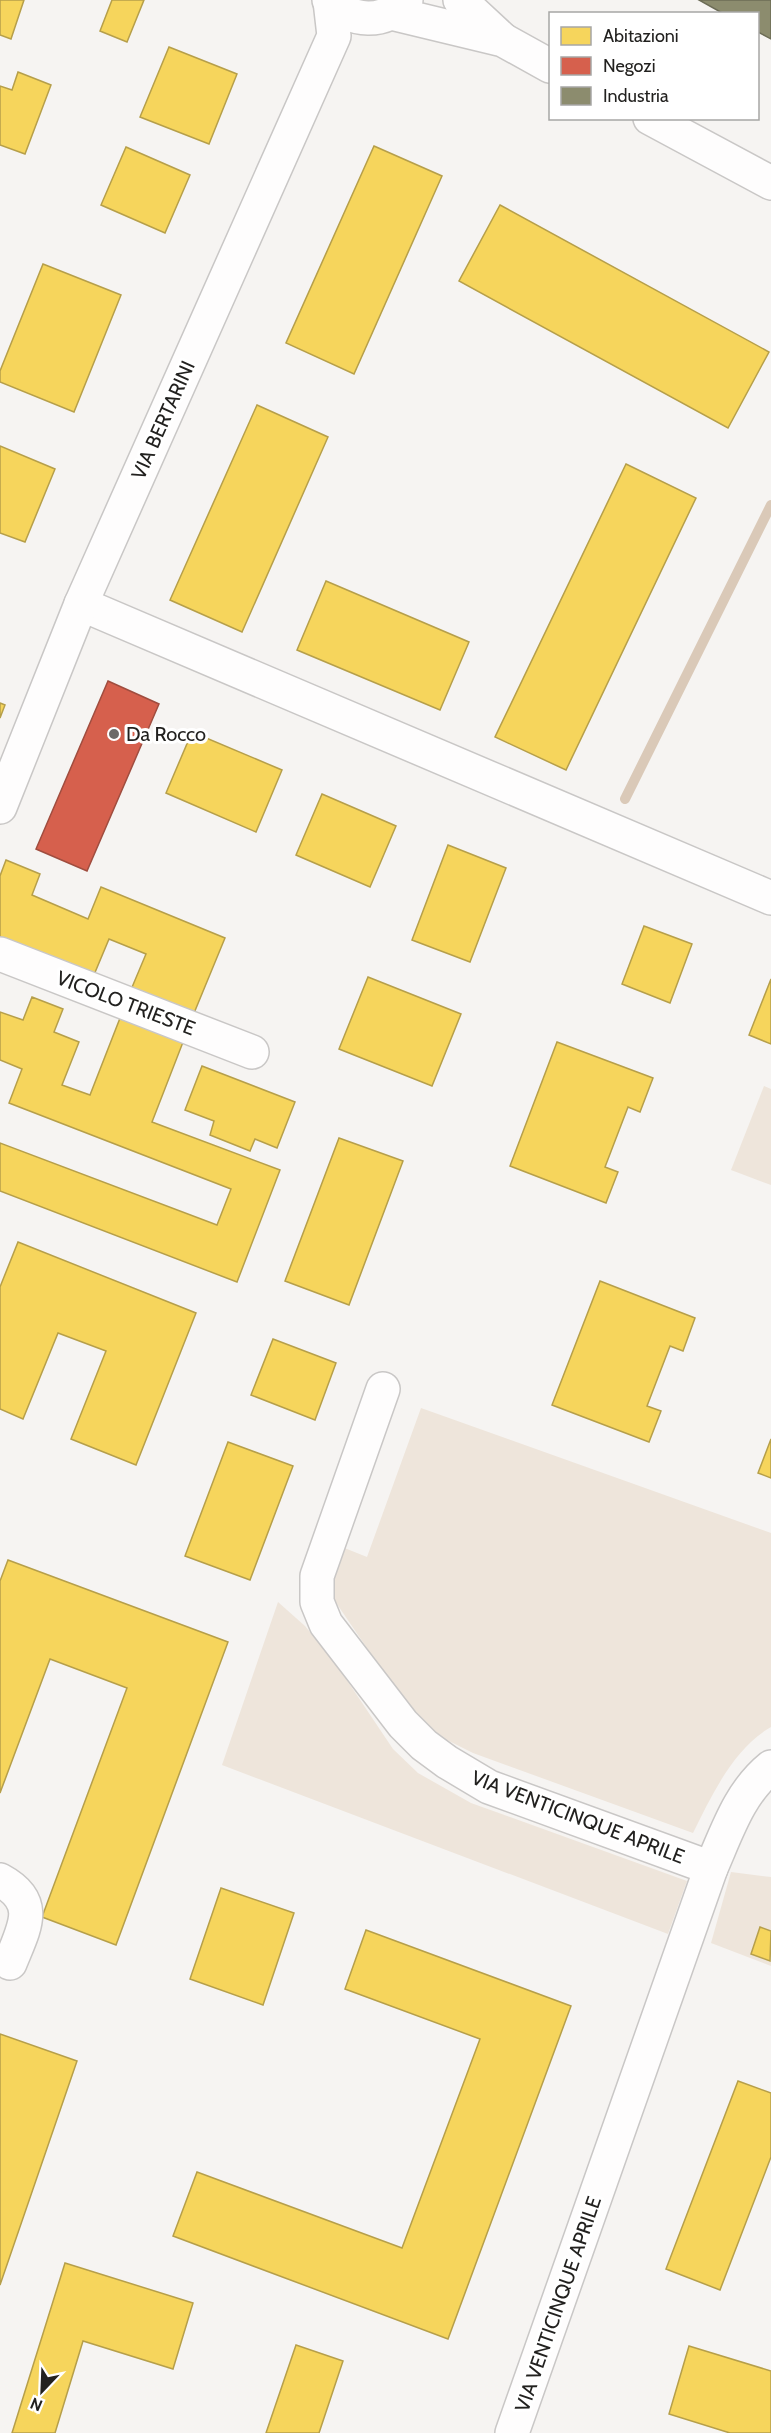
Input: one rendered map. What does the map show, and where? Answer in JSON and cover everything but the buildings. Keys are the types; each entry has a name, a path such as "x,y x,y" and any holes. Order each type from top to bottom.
{"street":[{"path":"329,0 350,15 388,11 503,40"},
{"path":"329,0 334,36 388,11"},
{"path":"460,0 503,40 549,65"},
{"name":"VIA BERTARINI","path":"0,807 81,604 334,36"},
{"path":"654,120 771,183"},
{"path":"81,604 771,898"},
{"name":"VICOLO TRIESTE","path":"0,954 252,1052"},
{"name":"VIA VENTICINQUE APRILE","path":"383,1389 317,1576 319,1609 332,1633 403,1724 424,1745 469,1777 711,1868"},
{"name":"VIA VENTICINQUE APRILE","path":"512,2433 711,1868 738,1807 750,1788 771,1767"},
{"path":"0,1880 18,1891 24,1901 26,1911 24,1929 10,1963"}],"shaded area":[{"path":"764,1086 771,1089 771,1185 731,1170"},
{"path":"421,1408 771,1533 771,1727 758,1736 735,1760 716,1789 693,1833 473,1753 431,1732 401,1698 326,1588 342,1547 367,1557"},
{"path":"278,1602 305,1626 334,1661 393,1749 418,1773 471,1803 687,1881 668,1934 222,1765"},
{"path":"731,1872 771,1877 771,1966 711,1943"}],"waterway":[{"path":"625,799 771,505"}],"place":[{"name":"Da Rocco","path":"114,734"}]}
